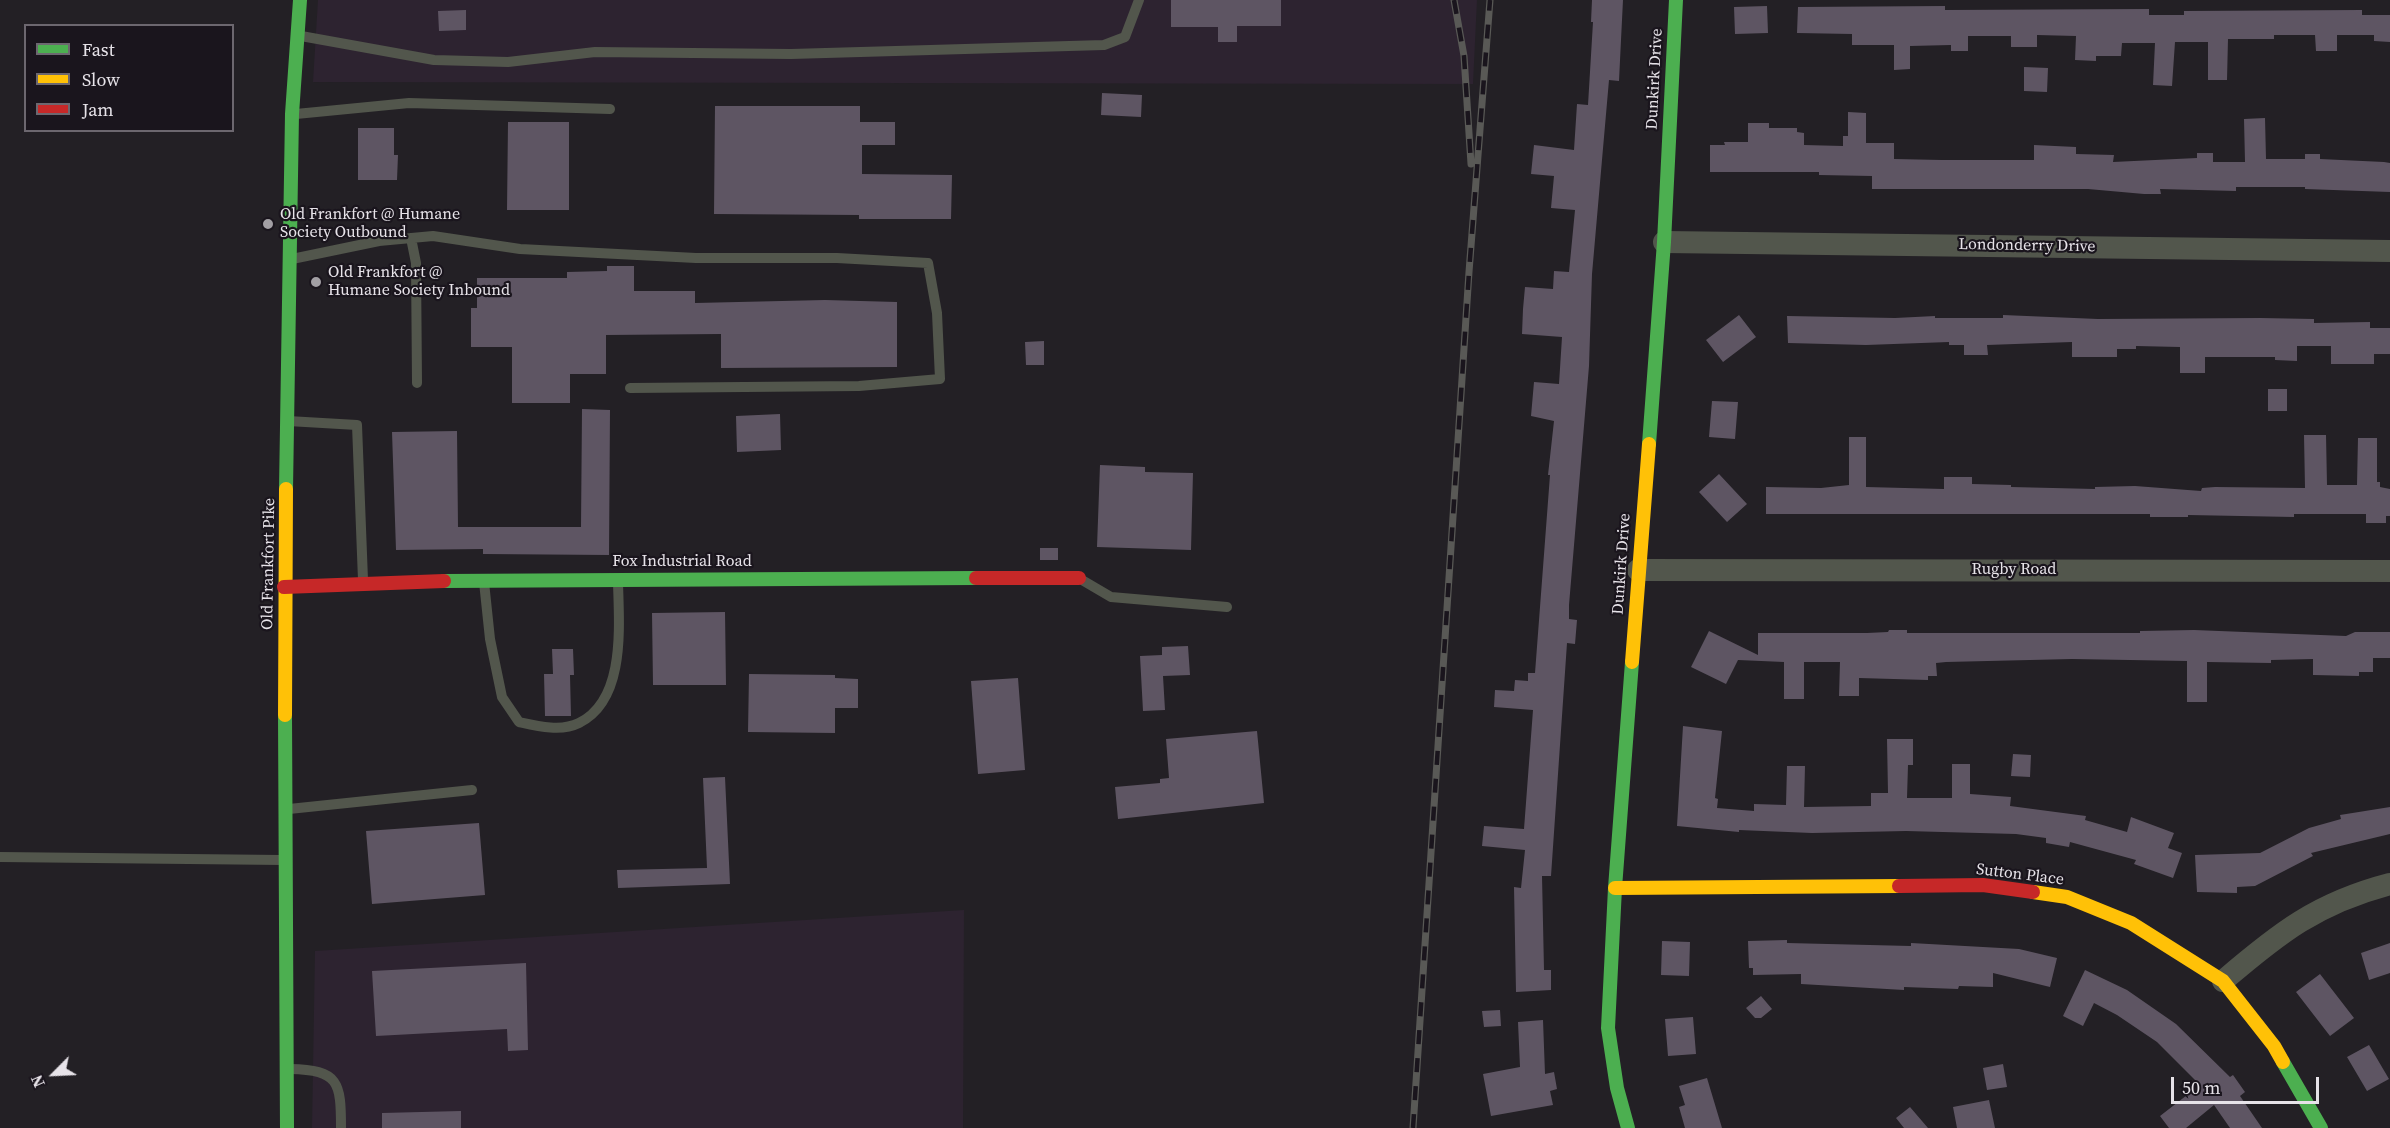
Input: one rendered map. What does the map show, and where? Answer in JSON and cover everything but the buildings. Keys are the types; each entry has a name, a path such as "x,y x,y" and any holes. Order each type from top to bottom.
{"street":[{"name":"Old Frankfort Pike","path":"287,1128 284,586 292,114 300,0"},
{"name":"Dunkirk Drive","path":"1628,1128 1617,1088 1608,1029 1615,888 1664,242 1676,0"},
{"name":"Londonderry Drive","path":"1664,242 2390,251"},
{"name":"Rugby Road","path":"1638,570 2390,571"},
{"name":"Fox Industrial Road","path":"284,586 484,579 1079,578"},
{"path":"2223,981 2278,934 2311,913 2348,896 2390,884"},
{"name":"Sutton Place","path":"1615,888 1983,885 2067,897 2131,923 2223,981 2274,1046 2321,1128"}],"lane":[{"path":"298,36 434,60 508,62 595,52 802,54 1104,45 1125,37 1140,0"},
{"path":"292,114 409,103 610,109"},
{"path":"289,259 379,242 433,236 520,249 696,258 837,258 928,263 937,313 940,379 859,386 630,388"},
{"path":"411,238 416,263 417,383"},
{"path":"288,422 357,425 363,583"},
{"path":"1079,578 1111,597 1227,607"},
{"path":"484,579 490,639 502,697 519,722 547,728 578,724 598,709 620,647 617,579"},
{"path":"285,810 472,790"},
{"path":"0,857 286,860"},
{"path":"287,1069 315,1069 331,1076 341,1095 341,1128"}],"shaded area":[{"path":"318,0 1477,0 1473,84 313,82"},
{"path":"964,910 963,1128 312,1128 315,951"}],"railway":[{"path":"1454,0 1464,56 1471,164"},
{"path":"1413,1128 1469,272 1490,0"}],"traffic: fast":[{"path":"286,489 292,114 300,0"},
{"path":"1649,444 1664,242 1676,0"},
{"path":"444,581 976,578"},
{"path":"1628,1128 1617,1088 1608,1028 1615,888 1632,662"},
{"path":"285,715 287,1128"},
{"path":"2283,1062 2321,1128"}],"traffic: slow":[{"path":"1632,662 1649,444"},
{"path":"285,715 286,489"},
{"path":"1615,888 1899,886"},
{"path":"2033,892 2067,897 2131,923 2223,981 2274,1046 2283,1062"}],"traffic: jam":[{"path":"976,578 1079,578"},
{"path":"284,587 444,581"},
{"path":"1899,886 1983,885 2033,892"}],"place":[{"name":"Old Frankfort @ Humane Society Outbound","path":"268,224"},
{"name":"Old Frankfort @ Humane Society Inbound","path":"316,282"}]}
